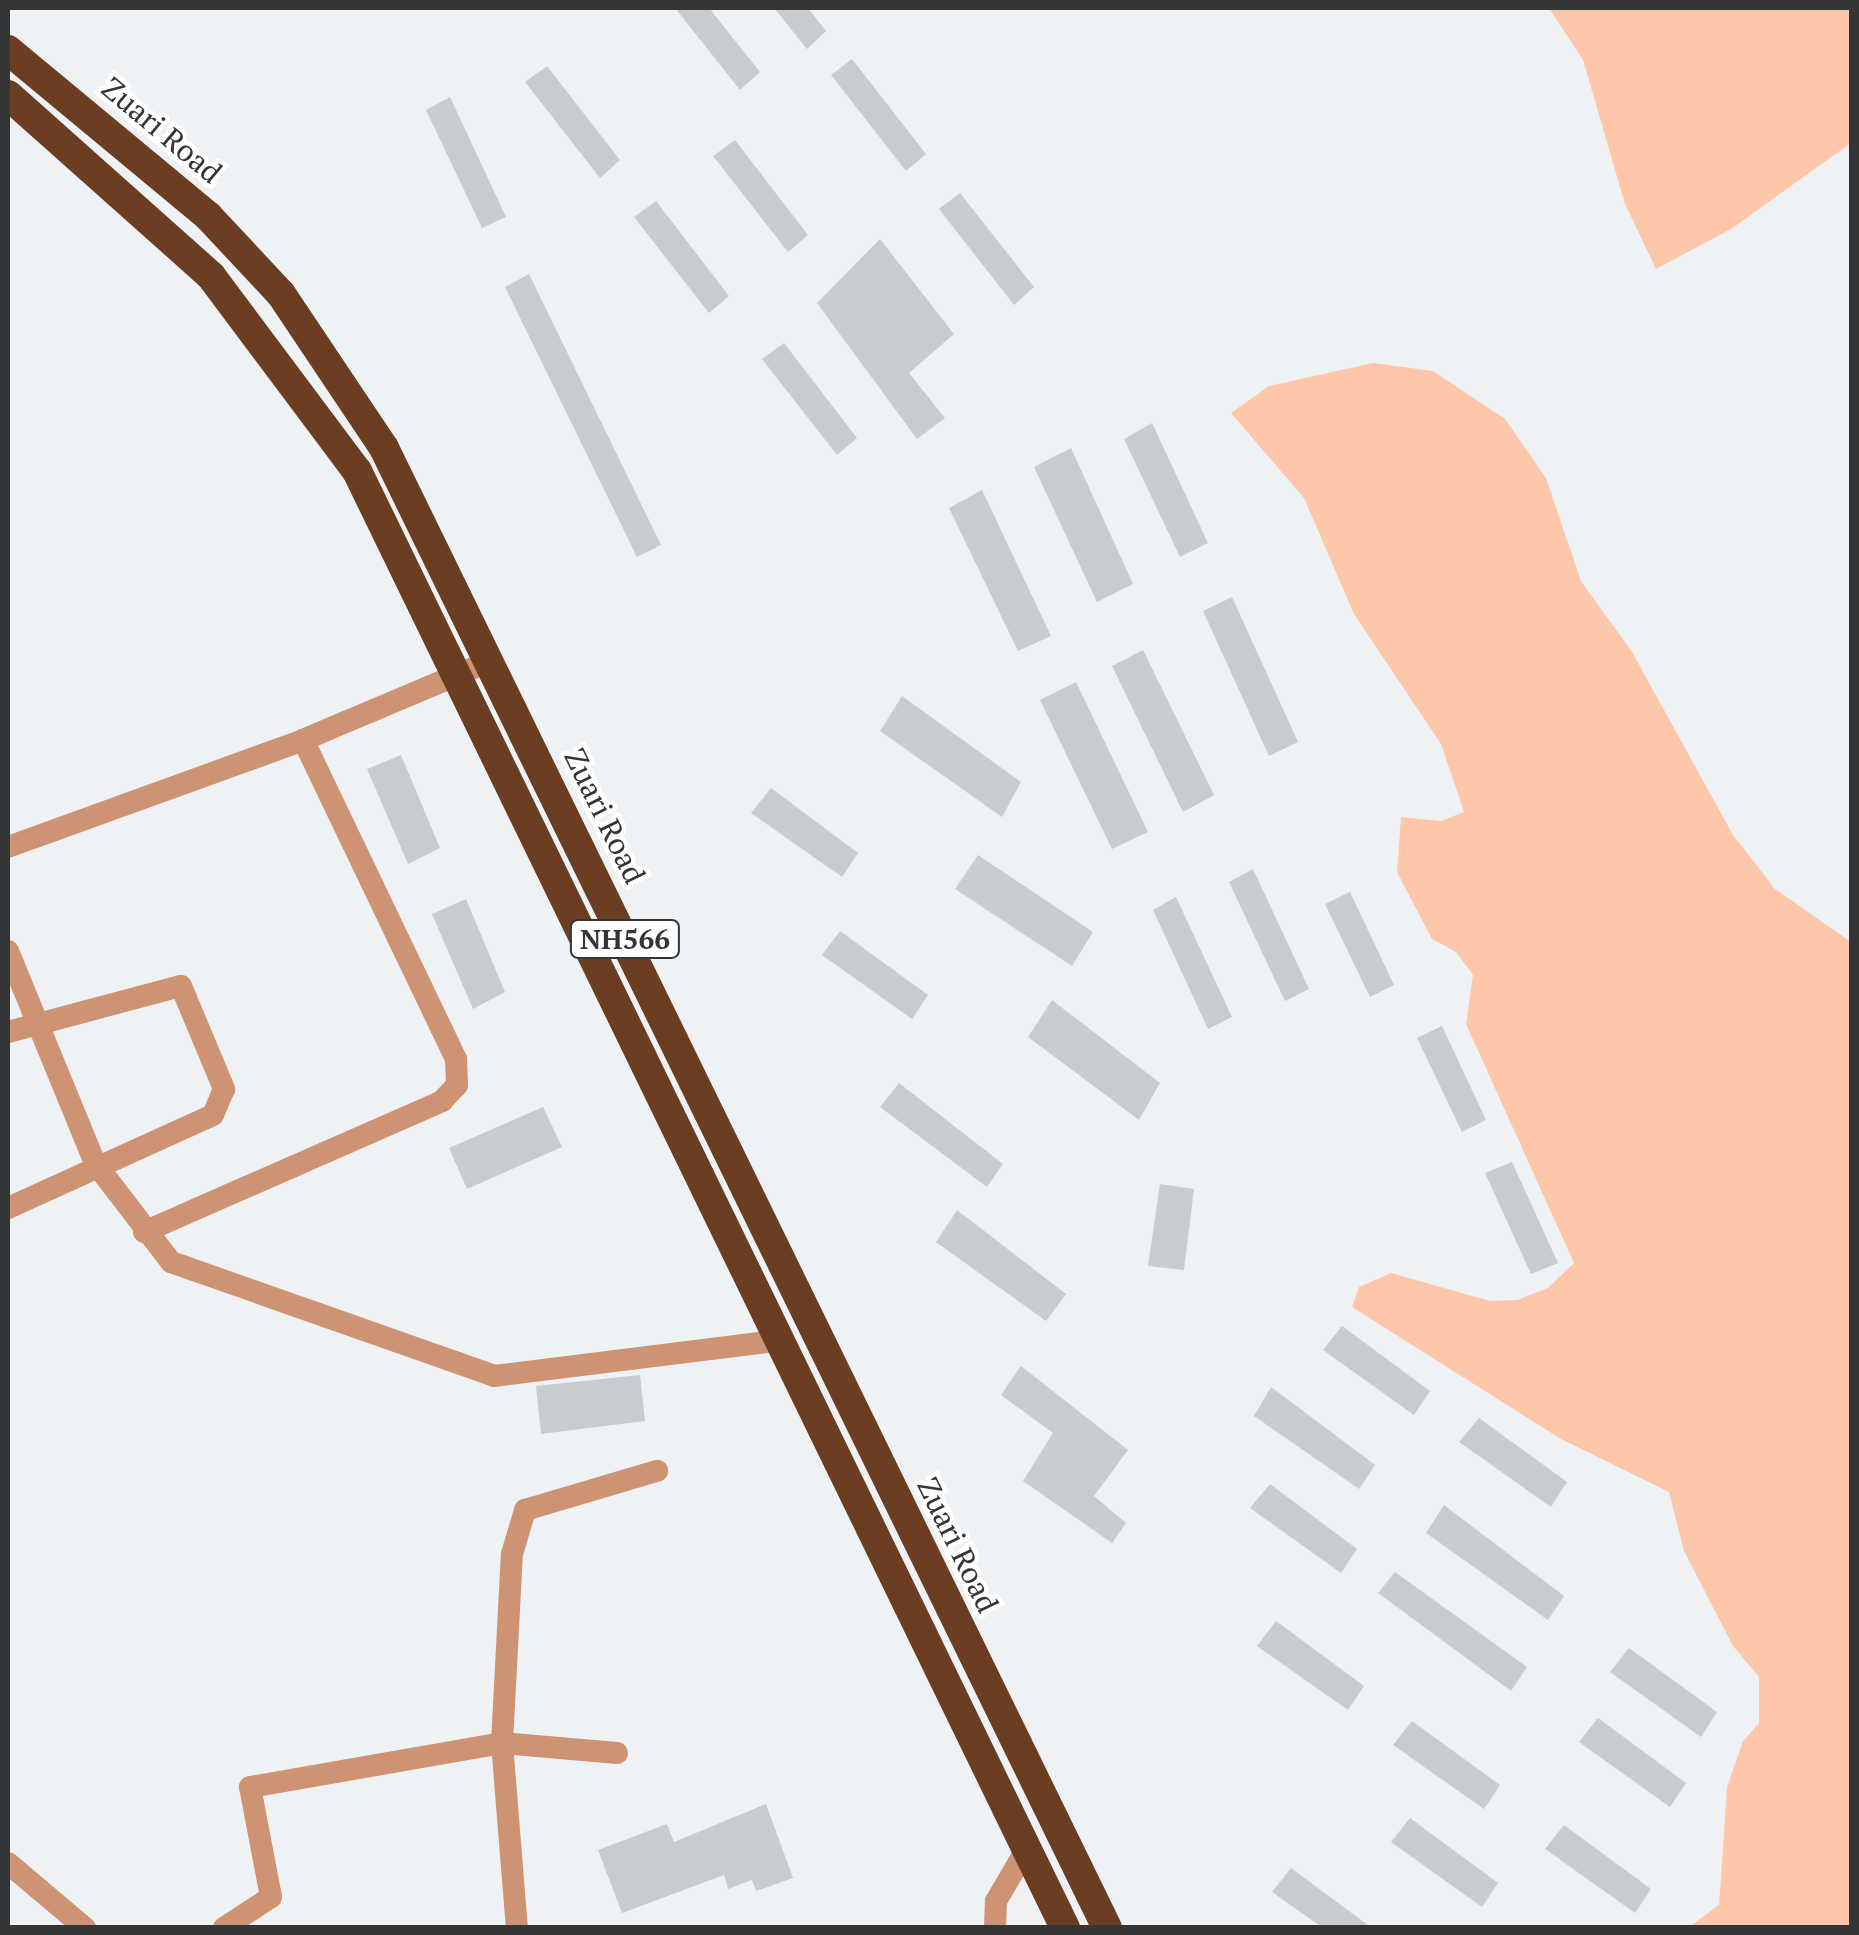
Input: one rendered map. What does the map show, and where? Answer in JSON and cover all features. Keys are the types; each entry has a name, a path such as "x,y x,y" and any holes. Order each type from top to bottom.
{"highway":[{"name":"Zuari Road","path":"8,50 208,216 280,294 384,448 1107,1928"},
{"name":"NH566","path":"8,95 197,263 296,381 357,471 459,674 776,1340 1059,1921"},
{"path":"1088,1891 1130,1928"}],"street":[{"path":"8,847 303,740 490,660"},
{"path":"144,1232 442,1101 457,1085 456,1059 303,740"},
{"path":"8,951 95,1162 144,1232 171,1262 494,1376 776,1340"},
{"path":"8,1032 34,1021 166,987 191,997 223,1105 95,1162 8,1208"},
{"path":"517,1928 502,1743 512,1554 526,1510 657,1470"},
{"path":"224,1928 271,1896 250,1788 502,1743 617,1753"},
{"path":"995,1928 996,1901 1026,1850"},
{"path":"8,1863 85,1928"}],"shaded area":[{"path":"1549,8 1851,8 1851,143 1731,229 1656,269 1625,204 1583,60"},
{"path":"1373,363 1433,371 1505,419 1546,478 1581,581 1632,652 1733,835 1775,889 1851,942 1851,1927 1689,1927 1719,1905 1727,1787 1743,1741 1759,1723 1759,1677 1733,1646 1684,1551 1669,1492 1561,1439 1352,1307 1359,1287 1391,1273 1490,1301 1517,1300 1548,1288 1574,1263 1466,1024 1473,975 1456,952 1432,939 1397,872 1401,817 1441,821 1464,812 1441,744 1354,614 1304,498 1231,413 1269,386"}],"building":[{"path":"675,8 709,8 760,72 740,90"},
{"path":"774,8 808,8 826,31 807,49"},
{"path":"852,59 926,154 906,171 831,75"},
{"path":"547,66 620,160 600,178 525,82"},
{"path":"450,97 506,217 482,228 426,110"},
{"path":"735,140 808,235 788,252 713,156"},
{"path":"960,193 1034,287 1014,305 939,209"},
{"path":"656,201 729,296 709,313 634,217"},
{"path":"880,239 954,334 909,373 945,418 917,439 817,303"},
{"path":"529,274 661,545 637,557 505,287"},
{"path":"784,343 857,438 837,455 762,359"},
{"path":"1152,423 1208,543 1180,557 1124,439"},
{"path":"1071,448 1133,584 1097,602 1034,467"},
{"path":"982,490 1051,636 1018,651 949,508"},
{"path":"1232,597 1298,742 1269,756 1203,611"},
{"path":"1143,650 1214,795 1183,812 1112,666"},
{"path":"1076,682 1148,832 1112,849 1040,700"},
{"path":"902,696 1021,782 1002,817 880,731"},
{"path":"401,755 440,848 408,864 367,769"},
{"path":"771,788 858,853 842,877 751,813"},
{"path":"978,855 1093,932 1072,966 955,889"},
{"path":"1253,869 1309,989 1285,1001 1229,882"},
{"path":"1350,892 1394,985 1370,997 1325,904"},
{"path":"1176,897 1232,1017 1208,1029 1153,910"},
{"path":"466,899 505,992 473,1009 432,914"},
{"path":"840,931 928,995 912,1019 822,955"},
{"path":"1052,1000 1160,1083 1139,1120 1028,1037"},
{"path":"1442,1026 1486,1120 1462,1132 1417,1038"},
{"path":"899,1083 1003,1164 987,1187 880,1107"},
{"path":"543,1107 562,1147 467,1189 449,1148"},
{"path":"1512,1162 1558,1263 1531,1274 1485,1173"},
{"path":"1160,1184 1194,1189 1184,1270 1148,1266"},
{"path":"957,1210 1066,1294 1046,1321 936,1242"},
{"path":"1342,1326 1430,1391 1414,1415 1323,1350"},
{"path":"1021,1366 1128,1450 1094,1496 1126,1523 1112,1543 1023,1481 1053,1433 1001,1395"},
{"path":"640,1375 645,1421 541,1434 536,1386"},
{"path":"1271,1387 1375,1465 1359,1489 1254,1416"},
{"path":"1479,1418 1567,1482 1551,1507 1459,1442"},
{"path":"1270,1484 1357,1549 1341,1573 1250,1508"},
{"path":"1444,1505 1564,1596 1548,1620 1426,1533"},
{"path":"1395,1572 1527,1667 1511,1691 1378,1593"},
{"path":"1276,1621 1364,1686 1348,1710 1257,1646"},
{"path":"1629,1648 1717,1712 1701,1737 1610,1672"},
{"path":"1598,1718 1686,1783 1670,1807 1579,1742"},
{"path":"1412,1721 1500,1785 1484,1809 1393,1745"},
{"path":"766,1804 793,1878 756,1891 752,1880 728,1889 724,1875 622,1913 598,1850 667,1824 674,1842"},
{"path":"1410,1818 1498,1883 1482,1907 1391,1842"},
{"path":"1564,1825 1651,1889 1635,1913 1545,1849"},
{"path":"1291,1868 1372,1928 1323,1928 1272,1892"}]}
